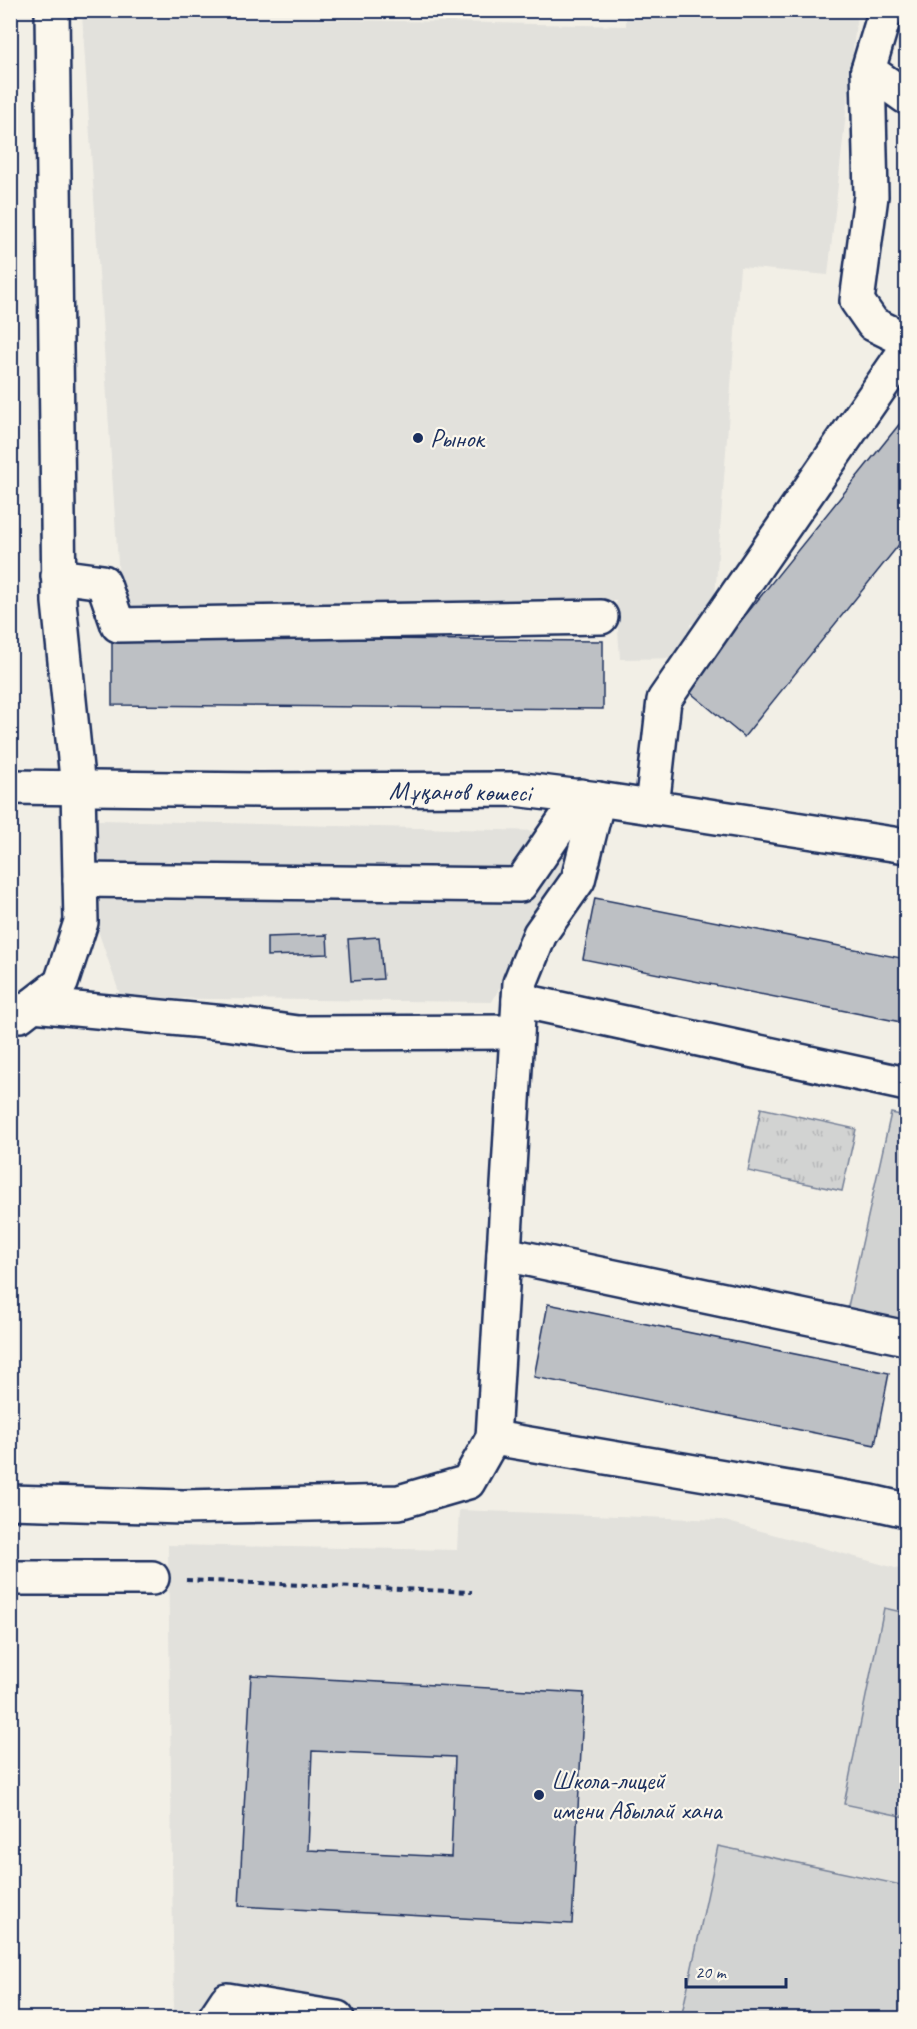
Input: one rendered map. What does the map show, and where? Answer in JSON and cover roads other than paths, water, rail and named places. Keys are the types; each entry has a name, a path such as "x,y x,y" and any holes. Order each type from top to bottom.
{"street":[{"path":"22,1010 61,983 81,922 78,788 58,576 52,10"},
{"path":"886,10 868,70 871,196 857,301 873,324 906,340"},
{"path":"868,70 906,97"},
{"path":"652,807 664,700 906,350"},
{"path":"58,576 103,582 118,625 601,617"},
{"name":"Мұқанов көшесі","path":"10,787 515,789 652,807 906,846"},
{"path":"80,880 520,885 590,798"},
{"path":"10,1502 183,1507 399,1502 468,1482 493,1438 520,983 540,934 578,880 590,798"},
{"path":"519,1000 906,1084"},
{"path":"22,1010 225,1023 298,1033 517,1032"},
{"path":"504,1254 906,1338"},
{"path":"493,1438 906,1510"},
{"path":"10,1578 152,1578"},
{"path":"215,2019 227,2000 337,2019"}],"place":[{"name":"Рынок","path":"418,438"},
{"name":"Школа-лицей имени Абылай хана","path":"539,1795"}]}
